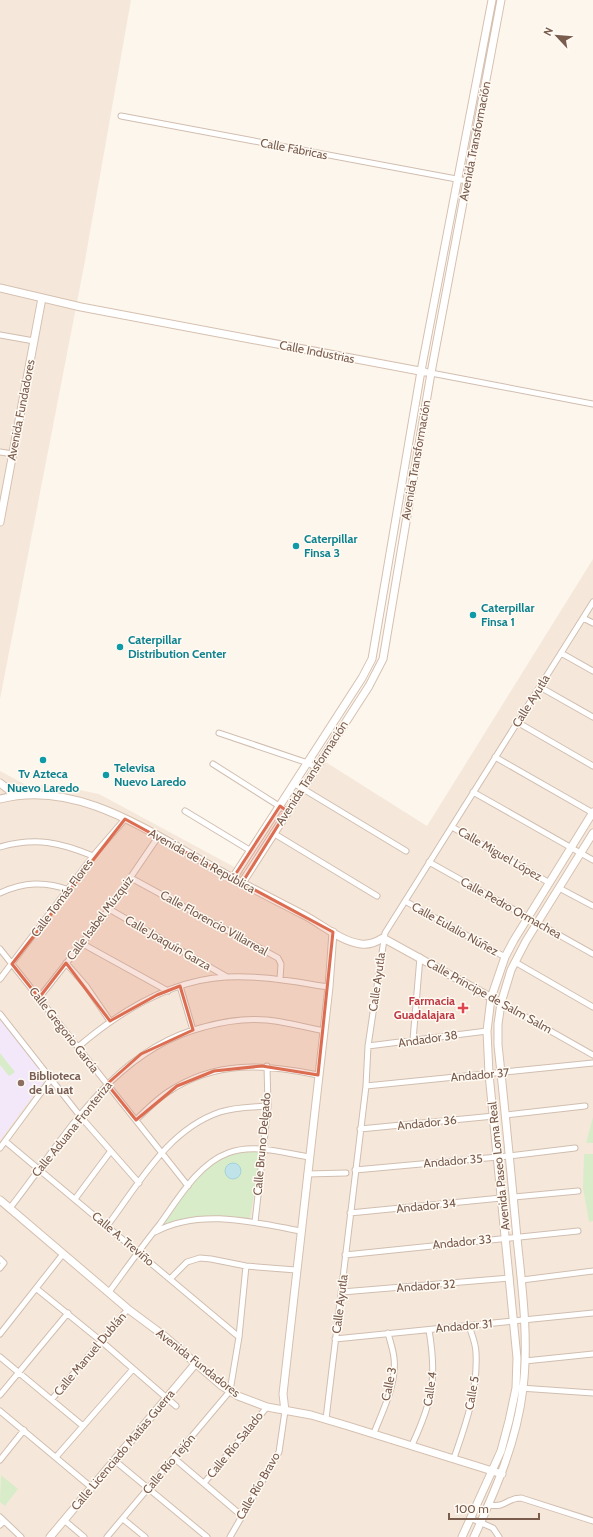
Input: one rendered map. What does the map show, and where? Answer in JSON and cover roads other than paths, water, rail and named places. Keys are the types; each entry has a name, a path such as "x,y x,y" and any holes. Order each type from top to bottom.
{"street":[{"name":"Avenida Transformación","path":"233,878 318,748 369,666 374,652 421,371 492,0"},
{"name":"Avenida Transformación","path":"242,883 380,668 387,635 439,327 501,0"},
{"path":"490,9 499,11"},
{"name":"Calle Fábricas","path":"121,116 467,181"},
{"path":"469,119 478,120"},
{"name":"Calle Industrias","path":"0,288 81,307 593,404"},
{"name":"Avenida Fundadores","path":"0,522 42,298"},
{"path":"430,326 439,327"},
{"path":"0,335 34,341"},
{"path":"417,398 426,399"},
{"path":"0,452 13,454"},
{"path":"405,468 414,469"},
{"path":"392,543 402,544"},
{"name":"Calle Ayutla","path":"326,1419 366,1086 368,1046 383,938 593,602"},
{"path":"583,618 593,623"},
{"path":"377,633 387,635"},
{"path":"561,652 593,670"},
{"path":"540,687 593,717"},
{"path":"339,714 348,719"},
{"path":"517,722 593,766"},
{"path":"219,733 308,763 316,768"},
{"path":"327,733 336,738"},
{"path":"318,748 327,751"},
{"path":"495,758 593,813"},
{"path":"213,764 287,811"},
{"path":"0,783 9,790 12,796"},
{"path":"295,784 406,851"},
{"path":"473,792 593,860"},
{"name":"Avenida de la República","path":"0,799 12,796 32,795 70,799 105,810 125,819 242,883 316,921 346,940 362,944 372,944 383,938"},
{"path":"185,811 251,851"},
{"name":"Avenida Paseo Loma Real","path":"474,1537 502,1474 510,1451 516,1406 517,1358 489,1074 487,1031 491,998 505,957 526,917 593,813"},
{"name":"Calle Tomás Flores","path":"0,978 69,890 93,856 125,819"},
{"name":"Calle Miguel López","path":"452,827 548,882"},
{"path":"273,833 377,896"},
{"name":"Avenida Paseo Loma Real","path":"462,1537 505,1438 523,1388 525,1361 522,1280 501,1073 498,1024 501,1003 506,984 515,962 537,922 593,833"},
{"name":"Calle Isabel Múzquiz","path":"39,998 109,909 158,837"},
{"path":"0,847 28,842 57,843 93,856"},
{"name":"Calle Pedro Ormachea","path":"430,862 593,954"},
{"name":"Calle Florencio Villarreal","path":"131,878 278,958 281,964 280,979"},
{"path":"0,893 21,885 33,883 52,884 69,890"},
{"path":"558,888 593,906"},
{"name":"Calle Eulalio Núñez","path":"405,901 505,957"},
{"name":"Calle Joaquín Garza","path":"109,909 228,977"},
{"path":"286,1410 284,1394 296,1270 329,987 333,932"},
{"name":"Calle Príncipe de Salm Salm","path":"383,938 420,957 593,1055"},
{"path":"81,943 168,991"},
{"name":"Calle Gregorio García","path":"0,949 188,1186"},
{"path":"413,1040 420,957"},
{"path":"515,962 593,1006"},
{"path":"66,963 86,986 110,1021"},
{"path":"78,1047 110,1021 127,1010 180,986 228,977 280,979 329,987"},
{"path":"180,986 192,1030"},
{"path":"0,1014 80,1116 110,1152 139,1183"},
{"name":"Calle Aduana Fronteriza","path":"10,1208 80,1116 107,1084 141,1054 170,1038 192,1030 230,1021 268,1020 324,1031"},
{"name":"Andador 38","path":"368,1046 487,1031"},
{"name":"Andador 37","path":"366,1086 593,1063"},
{"path":"136,1120 167,1092 201,1075 230,1068 267,1066 318,1075"},
{"name":"Calle Bruno Delgado","path":"255,1222 268,1106 267,1066"},
{"path":"0,1148 6,1142 51,1079"},
{"path":"107,1226 162,1152 186,1130 215,1114 245,1107 268,1106"},
{"path":"506,1115 584,1106"},
{"name":"Andador 36","path":"360,1129 494,1116"},
{"name":"Calle A. Treviño","path":"6,1142 171,1278 239,1337"},
{"name":"Andador 35","path":"356,1170 509,1156 575,1148"},
{"path":"108,1292 188,1186 211,1162 228,1152 241,1150 263,1149 309,1157"},
{"path":"75,1199 110,1152"},
{"path":"307,1174 346,1173"},
{"path":"514,1197 578,1191"},
{"name":"Andador 34","path":"350,1213 501,1198"},
{"name":"Avenida Fundadores","path":"0,1201 128,1309 164,1335 230,1391 245,1400 267,1407 326,1419 502,1474"},
{"path":"152,1234 169,1225 198,1219 255,1222 301,1231"},
{"name":"Andador 33","path":"346,1255 506,1237 578,1231"},
{"path":"0,1334 37,1289 63,1254"},
{"path":"171,1278 180,1267 194,1259 211,1259 246,1266 296,1270"},
{"path":"0,1268 2,1261"},
{"path":"230,1391 239,1337 246,1266"},
{"path":"522,1280 593,1271"},
{"name":"Andador 32","path":"342,1292 510,1278"},
{"path":"37,1289 68,1313 176,1406"},
{"name":"Calle Manuel Dublán","path":"52,1399 128,1309"},
{"path":"0,1395 68,1313"},
{"name":"Andador 31","path":"335,1339 593,1313"},
{"name":"Calle 5","path":"454,1458 471,1405 475,1385 476,1352 470,1326"},
{"name":"Calle 4","path":"412,1445 426,1417 432,1386 433,1357 428,1330"},
{"name":"Calle 3","path":"374,1433 390,1390 393,1376 394,1359 388,1333"},
{"path":"525,1361 593,1354"},
{"path":"0,1357 83,1426"},
{"name":"Calle Licenciado Matías Guerra","path":"50,1537 196,1363"},
{"path":"56,1457 133,1369"},
{"path":"516,1388 593,1393"},
{"name":"Calle Río Tejón","path":"107,1537 230,1391"},
{"name":"Calle Río Salado","path":"204,1483 267,1407"},
{"name":"Calle Río Bravo","path":"230,1537 279,1452 286,1410"},
{"path":"0,1411 91,1487"},
{"path":"0,1460 24,1430"},
{"path":"174,1458 242,1516"},
{"path":"114,1460 208,1537"},
{"path":"489,1505 501,1506 511,1500 521,1498 593,1521"},
{"path":"470,1518 480,1524 493,1528 499,1537"},
{"path":"0,1525 2,1519 22,1537"},
{"path":"123,1519 145,1537"},
{"path":"64,1520 84,1537"}],"water":[{"path":"230,1163 236,1163 241,1168 239,1177 236,1179 230,1179 225,1174 225,1168"}],"place":[{"name":"Caterpillar Finsa 3","path":"296,546"},
{"name":"Caterpillar Finsa 1","path":"473,615"},
{"name":"Caterpillar Distribution Center","path":"120,647"},
{"name":"Tv Azteca Nuevo Laredo","path":"43,760"},
{"name":"Televisa Nuevo Laredo","path":"106,775"},
{"name":"Farmacia Guadalajara","path":"463,1008"},
{"name":"Biblioteca de la uat","path":"21,1083"}]}
